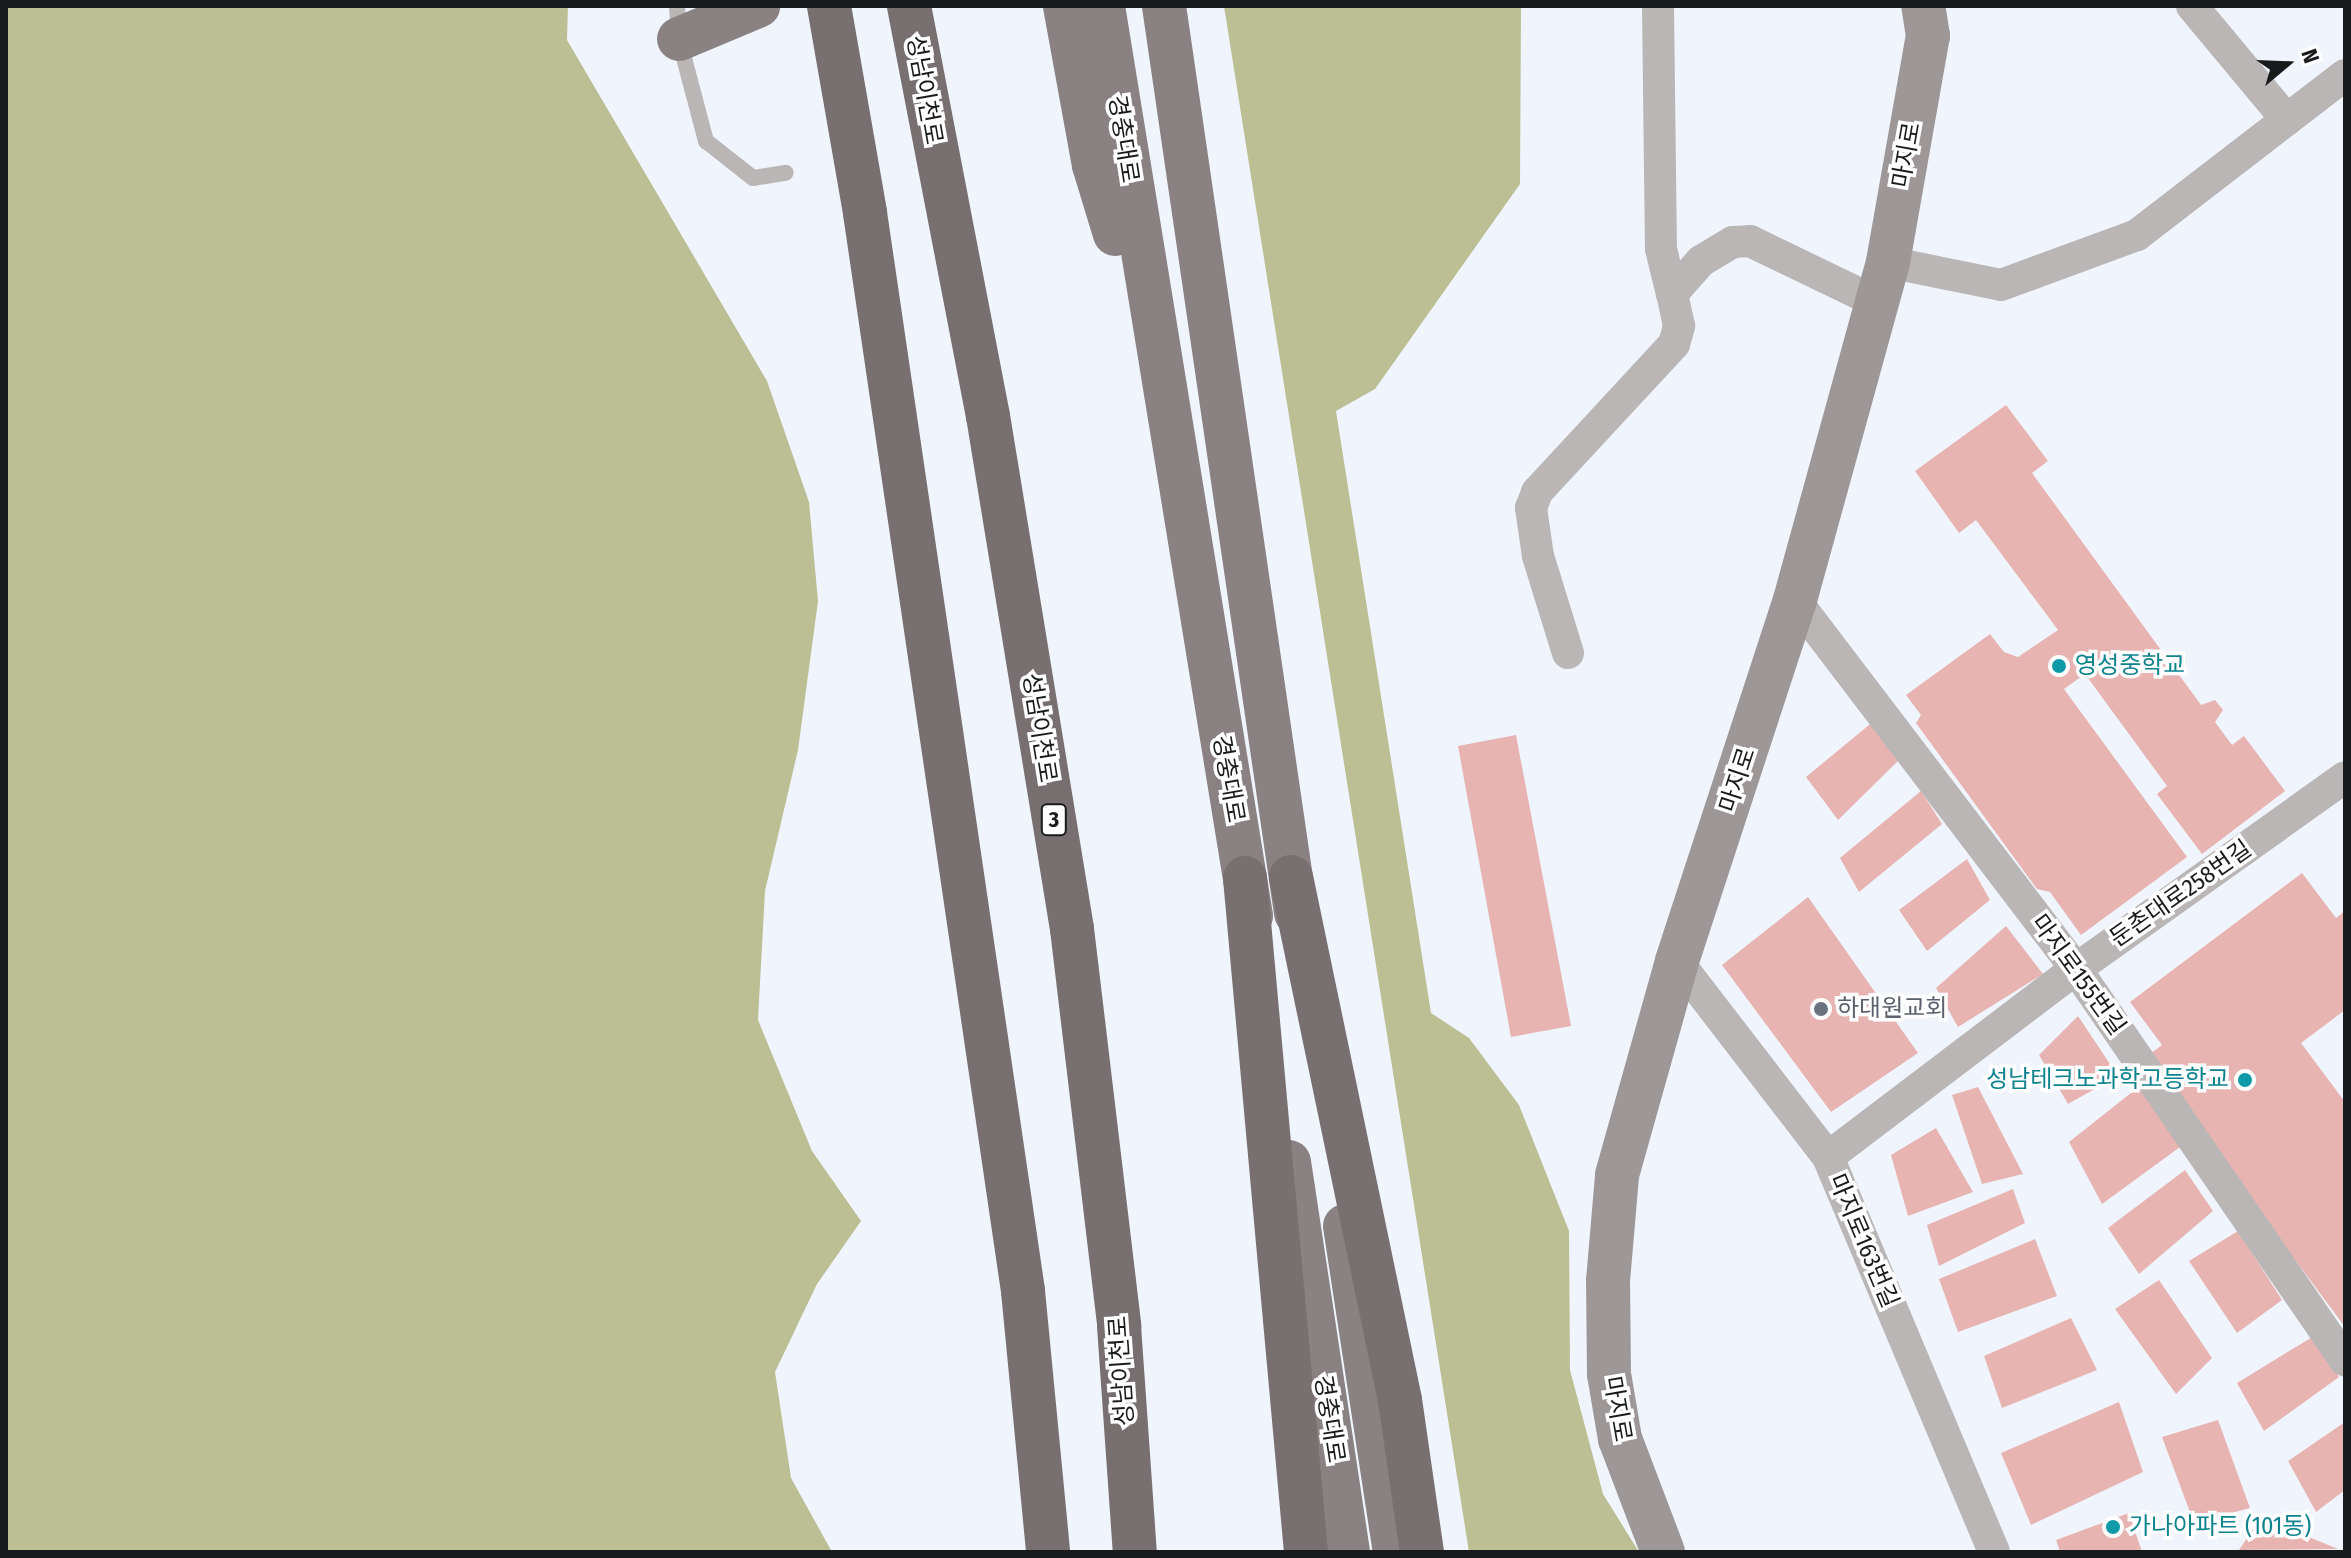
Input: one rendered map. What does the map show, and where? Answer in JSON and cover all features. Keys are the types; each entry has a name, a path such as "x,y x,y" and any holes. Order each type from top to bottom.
{"highway":[{"path":"829,6 865,213 1023,1291 1048,1552"},
{"name":"성남이천로","path":"909,6 988,416 1072,929 1119,1326 1135,1552"},
{"path":"1291,877 1400,1400 1422,1552"},
{"path":"1245,878 1306,1552"}],"main road":[{"path":"678,22 758,6"},
{"path":"1065,6 1094,165 1160,379"},
{"name":"경충대로","path":"1103,6 1160,379 1245,878 1348,1552"},
{"name":"경충대로","path":"1164,6 1291,877 1395,1552"},
{"name":"마지로","path":"1663,1552 1620,1439 1609,1374 1608,1281 1617,1175 1677,961 1795,600 1882,282 1928,36 1923,6"}],"street":[{"path":"1568,653 1538,556 1531,508 1537,492 1674,344 1679,326 1661,249 1658,6"},
{"path":"2192,6 2287,120"},
{"path":"1672,294 1701,261 1733,242 1750,241 1882,282 2001,285 2137,235 2345,75"},
{"name":"마지로155번길","path":"1795,600 2076,969 2345,1360"},
{"name":"둔촌대로258번길","path":"1828,1157 2076,969 2345,777"},
{"name":"마지로163번길","path":"1677,961 1828,1157 1994,1552"}],"lane":[{"path":"678,22 706,141 753,178 786,173"}],"green space":[{"path":"6,6 568,6 567,40 767,381 809,502 818,601 798,750 765,891 758,1020 812,1151 861,1221 817,1284 775,1372 791,1478 832,1552 6,1552"},
{"path":"1224,6 1521,6 1520,184 1375,389 1336,411 1431,1013 1469,1038 1519,1105 1569,1231 1570,1370 1603,1494 1639,1552 1469,1552"}],"building":[{"name":"영성중학교","path":"2006,405 2048,461 2032,473 2201,705 2215,700 2223,710 2215,722 2232,745 2244,736 2285,791 2202,854 2157,794 2167,786 2085,674 2064,689 2187,857 2081,935 2050,892 2037,889 1916,723 1921,715 1906,695 1990,634 2004,652 2018,657 2058,630 1976,520 1959,533 1915,471"},
{"path":"1875,720 1900,759 1838,820 1806,777"},
{"path":"1516,735 1571,1026 1511,1037 1458,746"},
{"path":"1921,791 1942,824 1859,892 1840,858"},
{"path":"1967,859 1990,900 1927,951 1899,910"},
{"name":"성남테크노과학고등학교","path":"2302,873 2336,918 2345,911 2345,1010 2301,1043 2345,1102 2345,1327 2145,1058 2162,1045 2130,1002"},
{"name":"하대원교회","path":"1808,897 1918,1053 1831,1112 1722,965"},
{"path":"2006,926 2043,974 1958,1027 1936,988"},
{"path":"2078,1016 2118,1076 2068,1104 2039,1055"},
{"path":"2141,1085 2180,1147 2102,1204 2069,1142"},
{"path":"1978,1087 2023,1174 1982,1184 1952,1095"},
{"path":"1936,1128 1973,1192 1908,1216 1891,1155"},
{"path":"2185,1170 2213,1211 2139,1274 2108,1228"},
{"path":"2013,1189 2025,1223 1939,1266 1927,1225"},
{"path":"2238,1231 2282,1300 2237,1333 2189,1261"},
{"path":"2035,1239 2057,1296 1958,1332 1939,1279"},
{"path":"2159,1280 2212,1358 2176,1394 2115,1309"},
{"path":"2071,1318 2097,1370 2002,1408 1984,1356"},
{"path":"2314,1336 2339,1377 2264,1431 2237,1383"},
{"path":"2119,1402 2143,1472 2031,1525 2001,1453"},
{"path":"2218,1420 2250,1508 2194,1523 2162,1437"},
{"path":"2345,1422 2345,1490 2316,1512 2288,1461"},
{"name":"가나아파트 (101동)","path":"2129,1513 2142,1552 2060,1552 2056,1540"},
{"path":"2261,1517 2338,1549 2239,1550"}],"place":[{"name":"영성중학교","path":"2059,666"},
{"name":"하대원교회","path":"1821,1009"},
{"name":"성남테크노과학고등학교","path":"2245,1080"},
{"name":"가나아파트 (101동)","path":"2113,1527"}]}
